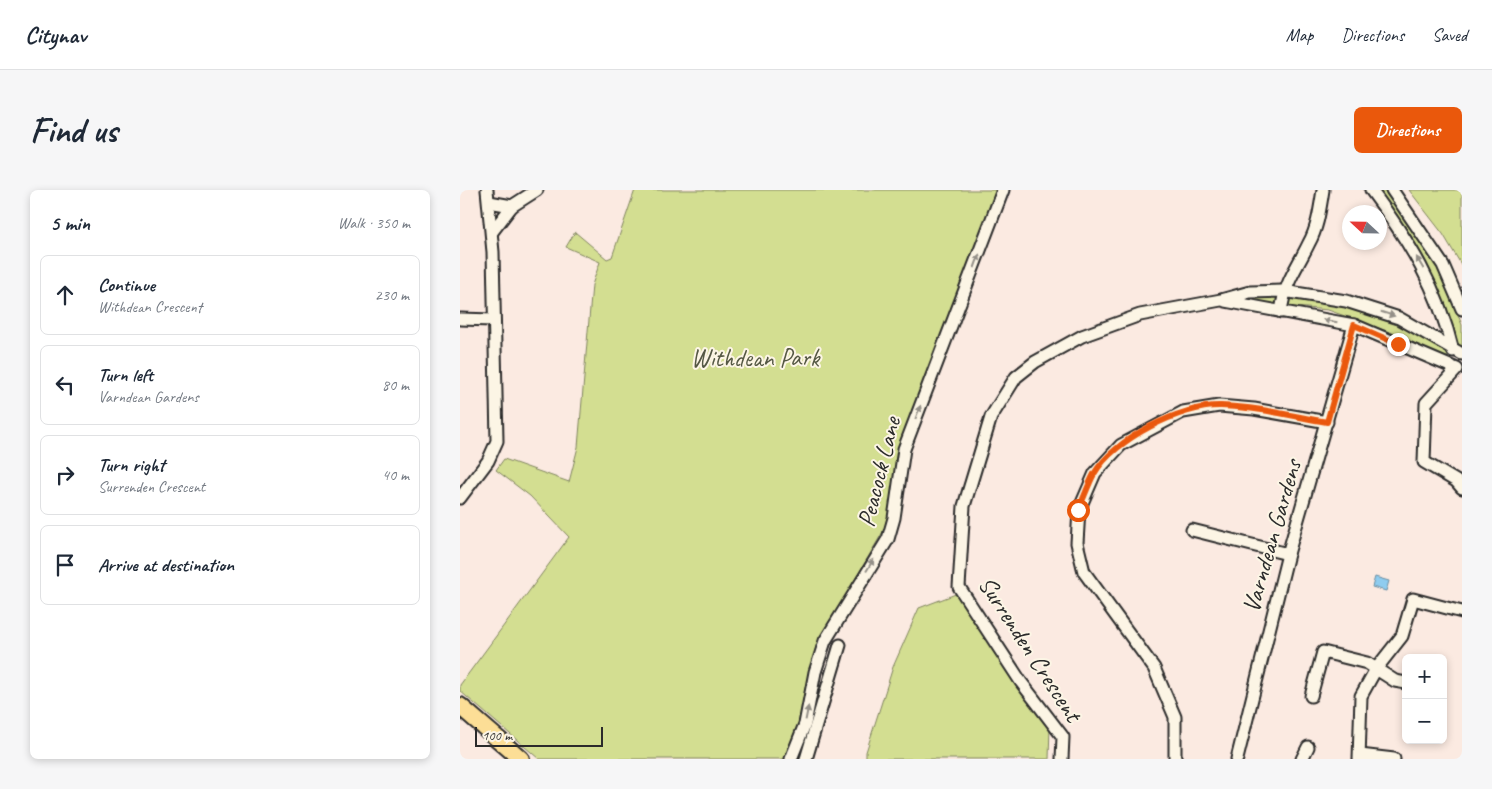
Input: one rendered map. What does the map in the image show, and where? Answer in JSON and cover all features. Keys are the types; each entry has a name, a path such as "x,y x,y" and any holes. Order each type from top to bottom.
{"highway":[{"path":"460,706 521,759"}],"street":[{"path":"492,232 512,206 537,190"},
{"name":"Peacock Lane","path":"791,759 805,724 815,672 825,641 888,538 894,518 904,449 1003,190"},
{"path":"1281,312 1283,290 1309,243 1318,222 1323,190"},
{"path":"1371,190 1402,232 1426,274 1445,320 1459,371 1426,403 1424,462 1456,481 1462,488"},
{"path":"1392,190 1442,265 1462,308"},
{"path":"460,498 488,461 497,441 492,232 488,196 512,206"},
{"name":"Surrenden Crescent","path":"1062,759 1063,737 1021,682 959,587 964,506 991,417 1016,377 1036,362 1082,336 1140,316 1250,292 1283,290 1346,301 1399,318 1462,354"},
{"name":"Surrenden Crescent","path":"1220,300 1354,325 1459,371"},
{"path":"460,319 493,320"},
{"name":"Varndean Gardens","path":"1237,759 1288,554 1354,325"},
{"path":"1175,759 1175,718 1154,668 1084,572 1077,543 1078,510 1094,473 1121,445 1183,412 1219,406 1254,409 1327,422"},
{"path":"1192,530 1288,554"},
{"path":"1394,759 1360,757 1361,696 1376,668 1402,636 1413,599 1462,612"},
{"path":"806,759 840,645"},
{"path":"1311,696 1323,652 1367,663 1396,681 1402,682"},
{"path":"1302,759 1308,747"}],"green space":[{"name":"Withdean Park","path":"635,190 1001,190 905,435 891,518 816,646 800,724 789,759 539,759 460,691 460,685 569,537 530,496 496,470 504,459 569,482 578,447 592,285 600,262 566,247 575,232 607,259 612,257"},
{"path":"1376,190 1388,190 1440,268 1462,325 1462,349 1456,347 1387,212 1387,205 1384,205"},
{"path":"1409,190 1462,190 1462,266 1443,234"},
{"path":"1250,292 1346,301 1397,322 1449,349 1447,361 1401,336 1328,310 1221,300"},
{"path":"961,592 1050,726 1049,759 866,759 866,752 893,667 919,608"}],"water":[{"path":"1375,577 1389,581 1386,591 1372,587"}],"route":[{"path":"1078,510 1094,473 1121,445 1151,427 1183,412 1219,406 1254,409 1327,422 1354,325 1398,344"}]}
